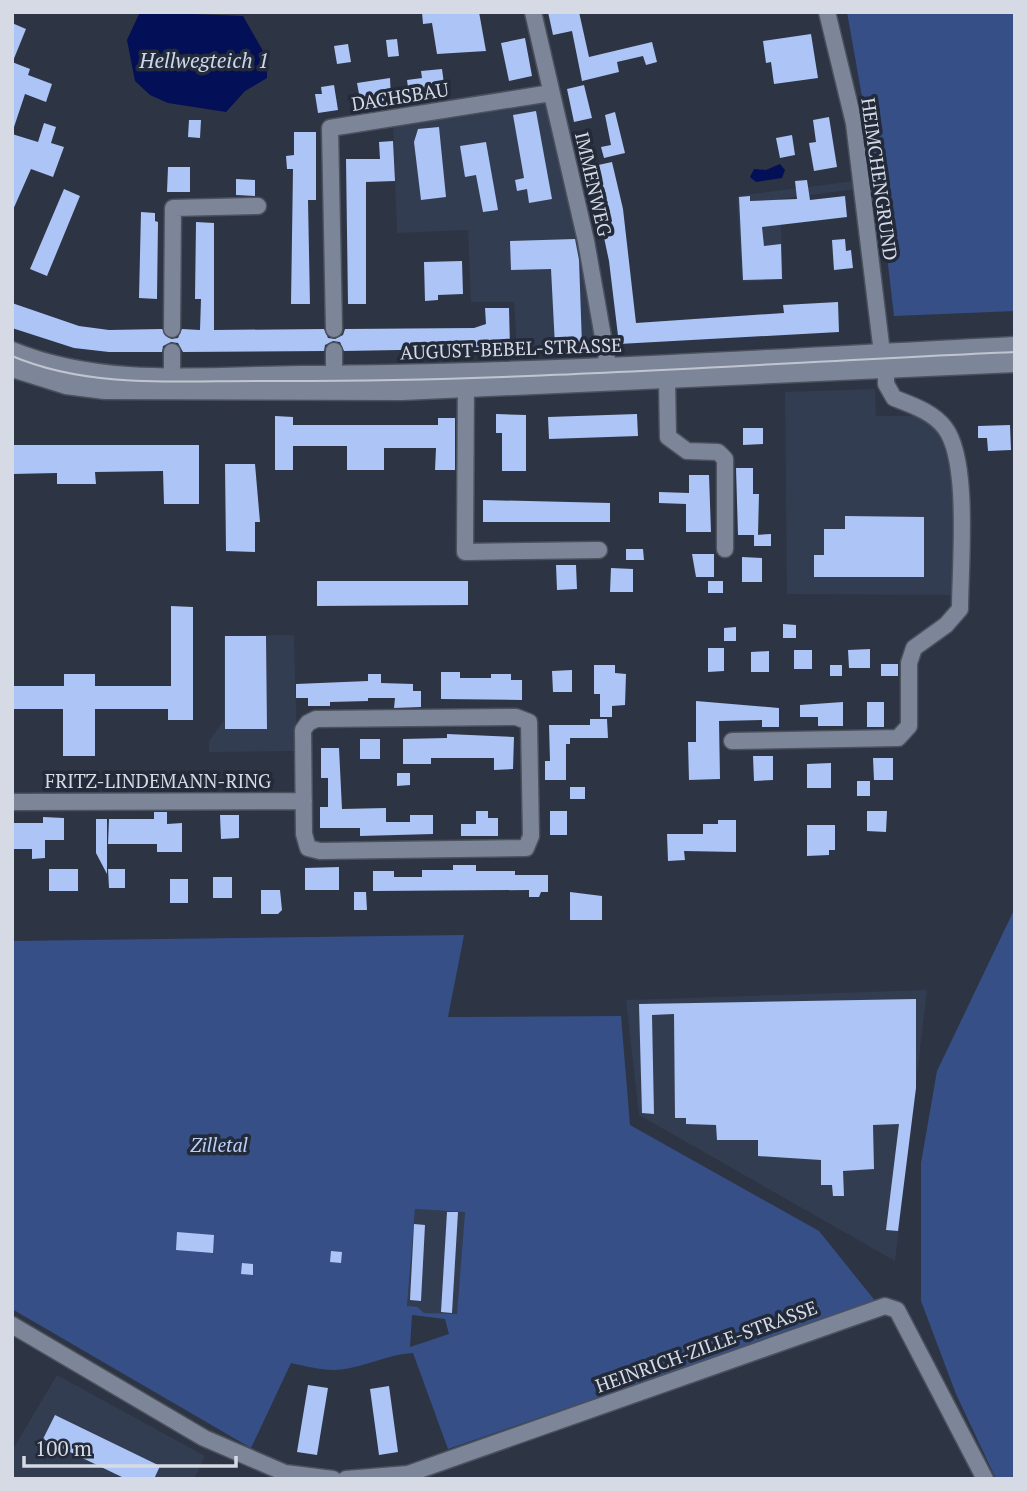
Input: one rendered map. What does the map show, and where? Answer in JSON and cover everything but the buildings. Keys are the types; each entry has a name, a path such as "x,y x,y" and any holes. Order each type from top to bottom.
{"street":[{"name":"IMMENWEG","path":"533,12 586,242 608,365"},
{"name":"HEIMCHENGRUND","path":"732,741 898,738 909,726 909,663 914,648 946,625 960,609 960,470 945,428 923,409 894,398 886,384 854,122 827,12"},
{"name":"DACHSBAU","path":"334,329 330,128 551,93"},
{"path":"172,330 173,208 258,206"},
{"name":"AUGUST-BEBEL-STRASSE","path":"12,368 66,385 105,390 172,383 667,380 884,361 1015,346"},
{"name":"AUGUST-BEBEL-STRASSE","path":"12,351 71,369 172,383"},
{"path":"334,351 334,383"},
{"path":"172,352 172,383"},
{"name":"AUGUST-BEBEL-STRASSE","path":"466,380 608,365 884,361 1015,363"},
{"path":"466,380 465,552 598,550"},
{"path":"667,380 668,437 687,451 718,452 725,458 725,549"},
{"path":"516,717 529,722 531,836 526,848 320,851 308,848 305,842 304,801 303,730 308,723 316,719 516,717"},
{"name":"FRITZ-LINDEMANN-RING","path":"12,802 304,801"},
{"name":"HEINRICH-ZILLE-STRASSE","path":"346,1479 408,1474 886,1306 897,1310 985,1479"},
{"path":"12,1325 204,1438 285,1473 333,1479"}],"shaded area":[{"path":"544,100 576,238 581,239 596,346 517,349 514,302 471,302 468,230 397,233 393,124"},
{"path":"854,181 855,189 780,199 783,279 742,282 737,196"},
{"path":"875,389 876,416 921,416 938,431 954,475 951,595 787,594 785,392"},
{"path":"294,635 297,751 209,752 209,741 224,720 224,636"},
{"path":"927,990 895,1261 639,1115 626,1000"},
{"path":"415,1209 465,1212 457,1315 424,1313 407,1307"},
{"path":"57,1375 205,1456 194,1479 12,1479 12,1451"}],"green space":[{"path":"847,12 1015,12 1015,311 894,316 881,204"},
{"path":"1015,908 1015,1479 996,1479 956,1394 921,1301 921,1163 937,1071"},
{"name":"Zilletal","path":"464,935 448,1017 621,1016 630,1125 819,1231 876,1302 448,1449 413,1353 335,1370 291,1363 251,1448 12,1309 12,941","holes":["415,1209 465,1212 457,1314 424,1313 417,1307 407,1306","412,1315 445,1319 449,1334 410,1347"]}],"water":[{"name":"Hellwegteich 1","path":"140,12 243,16 267,58 267,78 245,91 226,112 168,103 150,95 135,81 127,40"},
{"path":"780,164 785,170 782,178 756,182 750,177 754,169 766,170"}],"tram line":[{"path":"12,356 74,374 106,379 171,382 456,378 1015,352"}]}
